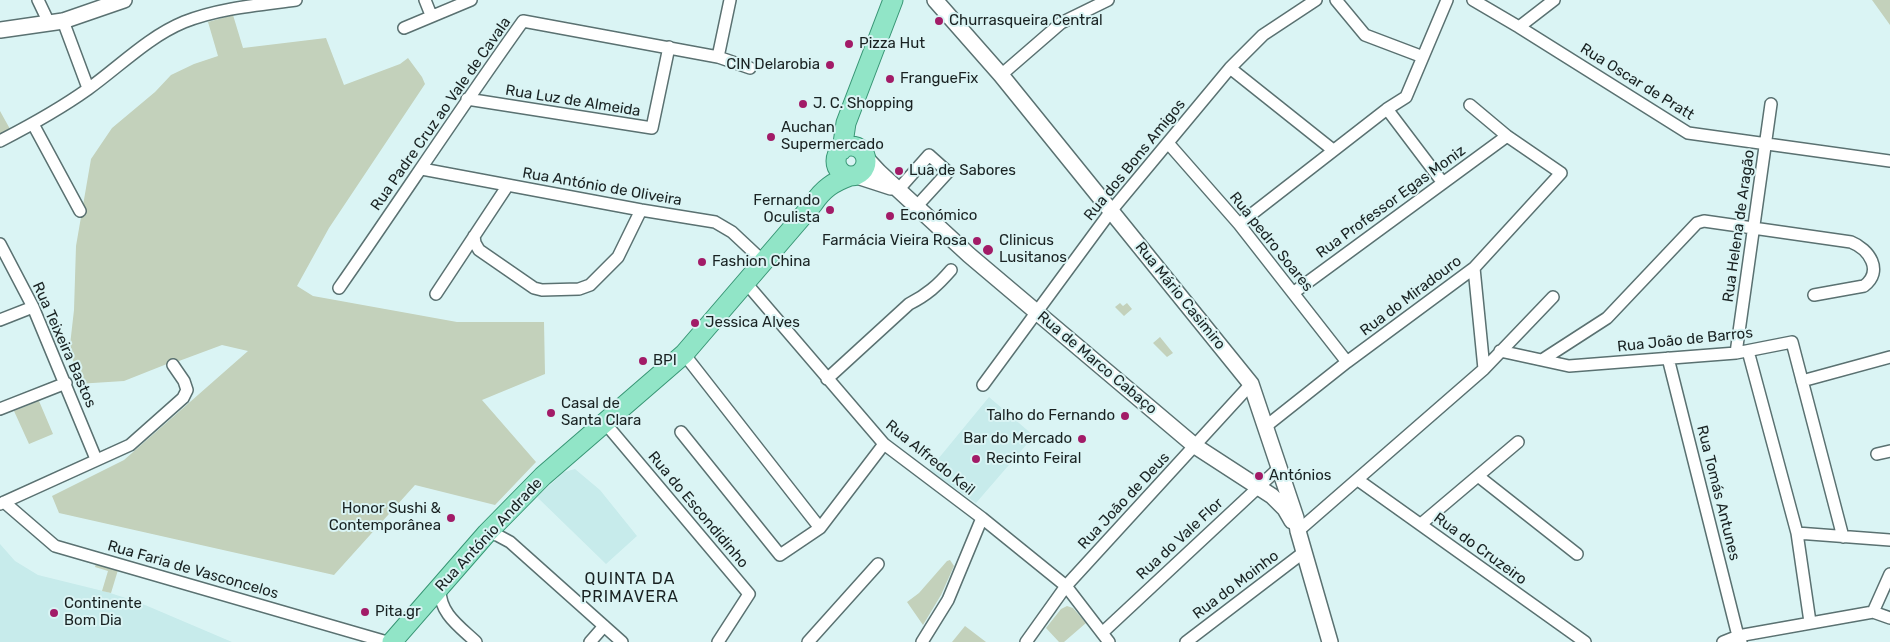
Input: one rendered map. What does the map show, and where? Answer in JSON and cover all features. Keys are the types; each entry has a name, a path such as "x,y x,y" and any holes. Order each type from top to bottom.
{"main road":[{"name":"Rua António Andrade","path":"800,218 808,201 839,155 846,122 893,0"},
{"name":"Rua António Andrade","path":"856,99 855,122 863,154"},
{"path":"851,146 863,154 866,162 862,171 852,175 846,174 839,168 839,155 851,146"},
{"name":"Rua António Andrade","path":"392,642 487,533 543,476 684,354 764,262 822,191 838,180 852,175"}],"street":[{"path":"38,0 56,22 88,88"},
{"path":"0,30 56,22 124,0"},
{"path":"0,141 33,124 88,88 156,36 185,22 232,9 296,0"},
{"path":"425,0 431,15"},
{"path":"404,28 431,15 471,0"},
{"path":"718,57 730,0"},
{"name":"Rua Mário Casimiro","path":"935,0 1001,75 1251,384 1296,518 1298,531 1330,642"},
{"path":"1001,75 1061,23 1108,0"},
{"name":"Rua dos Bons Amigos","path":"983,384 1111,210 1230,68 1263,35 1316,0"},
{"path":"1336,0 1365,34 1423,57"},
{"path":"1239,224 1333,150 1406,97 1447,0"},
{"name":"Rua Oscar de Pratt","path":"1473,0 1688,132 1890,161"},
{"path":"1519,27 1554,0"},
{"name":"Rua Padre Cruz ao Vale de Cavala","path":"338,288 523,21 718,57 750,68"},
{"name":"Rua Luz de Almeida","path":"467,100 652,128 669,47"},
{"path":"1230,68 1333,150"},
{"name":"Rua Helena de Aragão","path":"1736,353 1771,104"},
{"path":"1470,105 1507,136"},
{"path":"1387,109 1443,183"},
{"path":"33,124 80,211"},
{"name":"Rua do Miradouro","path":"1265,427 1347,362 1474,268 1561,173 1507,136"},
{"name":"Rua Professor Egas Moniz","path":"1293,293 1507,136"},
{"name":"Rua pedro Soares","path":"1168,143 1239,224 1347,362"},
{"name":"Rua de Marco Cabaço","path":"863,154 898,190 969,255 1195,446 1272,496 1284,509 1298,531"},
{"path":"898,190 929,155 948,172 916,207"},
{"name":"Rua António de Oliveira","path":"422,169 640,210 715,222 732,232 764,262"},
{"name":"Rua de Marco Cabaço","path":"852,175 898,190"},
{"path":"436,294 508,185"},
{"path":"474,236 479,250 534,288 542,290 581,289 590,285 617,259 640,210"},
{"path":"1542,360 1607,318 1697,223 1704,221 1851,242 1860,245 1868,253 1873,272 1871,281 1864,286 1814,295"},
{"name":"Rua Teixeira Bastos","path":"0,244 33,306 96,459"},
{"path":"1474,268 1484,369"},
{"path":"827,378 909,304 936,288 951,270"},
{"name":"Rua Alfredo Keil","path":"746,283 884,444 982,518 1066,586 1106,638"},
{"path":"1298,531 1484,369 1553,297"},
{"path":"0,320 33,306"},
{"name":"Rua João de Barros","path":"1500,351 1569,366 1736,353 1792,342 1843,536"},
{"path":"1748,350 1797,533 1810,622"},
{"path":"684,354 820,528"},
{"path":"1802,381 1890,356"},
{"name":"Rua Tomás Antunes","path":"1668,358 1740,639"},
{"path":"2,503 130,445 183,398 187,390 174,365"},
{"path":"0,410 66,383"},
{"name":"Rua João de Deus","path":"1026,642 1066,586 1251,384"},
{"name":"Rua do Escondidinho","path":"605,423 749,594 718,642"},
{"path":"681,432 780,555 820,528 884,444"},
{"path":"1421,524 1518,442"},
{"path":"1877,454 1890,451"},
{"name":"Rua do Vale Flor","path":"1106,638 1279,468"},
{"path":"1478,476 1577,554"},
{"name":"Rua do Cruzeiro","path":"1358,480 1584,642"},
{"name":"Rua Faria de Vasconcelos","path":"2,503 55,546 387,642"},
{"path":"924,639 948,600 982,518"},
{"path":"487,533 497,535 510,542 622,642"},
{"path":"1797,533 1890,540"},
{"name":"Rua do Moinho","path":"1186,642 1304,552"},
{"path":"808,642 878,564"},
{"path":"1873,612 1890,574"},
{"path":"440,588 439,597 446,612 476,642"},
{"path":"1723,642 1810,622 1873,612 1890,618"},
{"path":"590,642 604,626"}],"shaded area":[{"name":"Recinto Feiral","path":"989,397 1034,436 976,503 929,470"},
{"path":"575,469 600,490 637,536 606,564 537,497 564,472"},
{"path":"0,544 15,561 38,575 107,592 138,602 232,642 0,642"}],"green space":[{"path":"1872,0 1890,0 1890,25"},
{"path":"233,15 243,48 326,38 344,85 400,64 408,58 425,84 329,228 297,286 313,296 457,322 544,322 545,374 482,400 536,462 495,505 415,485 334,575 59,513 52,496 124,460 248,351 222,345 124,381 77,384 70,345 74,310 76,246 91,159 112,128 155,92 171,75 194,64 218,56 208,22"},
{"path":"0,111 10,129 0,135"},
{"path":"1120,303 1123,306 1127,303 1132,309 1124,316 1115,307"},
{"path":"1160,337 1173,353 1167,357 1153,343"},
{"path":"39,401 53,434 29,444 14,411"},
{"path":"950,560 954,566 941,595 923,625 907,602 919,593 947,561"},
{"path":"96,563 118,570 111,593 102,591 108,571 95,567"},
{"path":"1067,606 1073,608 1086,623 1064,642 1059,642 1046,628 1061,609"},
{"path":"965,626 986,642 952,642"}],"place":[{"name":"Churrasqueira Central","path":"939,21"},
{"name":"Pizza Hut","path":"849,44"},
{"name":"CIN Delarobia","path":"830,65"},
{"name":"FrangueFix","path":"890,79"},
{"name":"J. C. Shopping","path":"803,104"},
{"name":"Auchan Supermercado","path":"771,137"},
{"name":"Lua de Sabores","path":"899,171"},
{"name":"Fernando Oculista","path":"830,210"},
{"name":"Económico","path":"890,216"},
{"name":"Farmácia Vieira Rosa","path":"977,241"},
{"name":"Clinicus Lusitanos","path":"988,250"},
{"name":"Fashion China","path":"702,262"},
{"name":"Jessica Alves","path":"695,323"},
{"name":"BPI","path":"643,361"},
{"name":"Casal de Santa Clara","path":"551,413"},
{"name":"Talho do Fernando","path":"1125,416"},
{"name":"Bar do Mercado","path":"1082,439"},
{"name":"Recinto Feiral","path":"976,459"},
{"name":"Antónios","path":"1259,476"},
{"name":"Honor Sushi & Contemporânea","path":"451,518"},
{"name":"Pita.gr","path":"365,612"},
{"name":"Continente Bom Dia","path":"54,613"}],"district":[{"name":"QUINTA DA PRIMAVERA","path":"630,588"}]}
